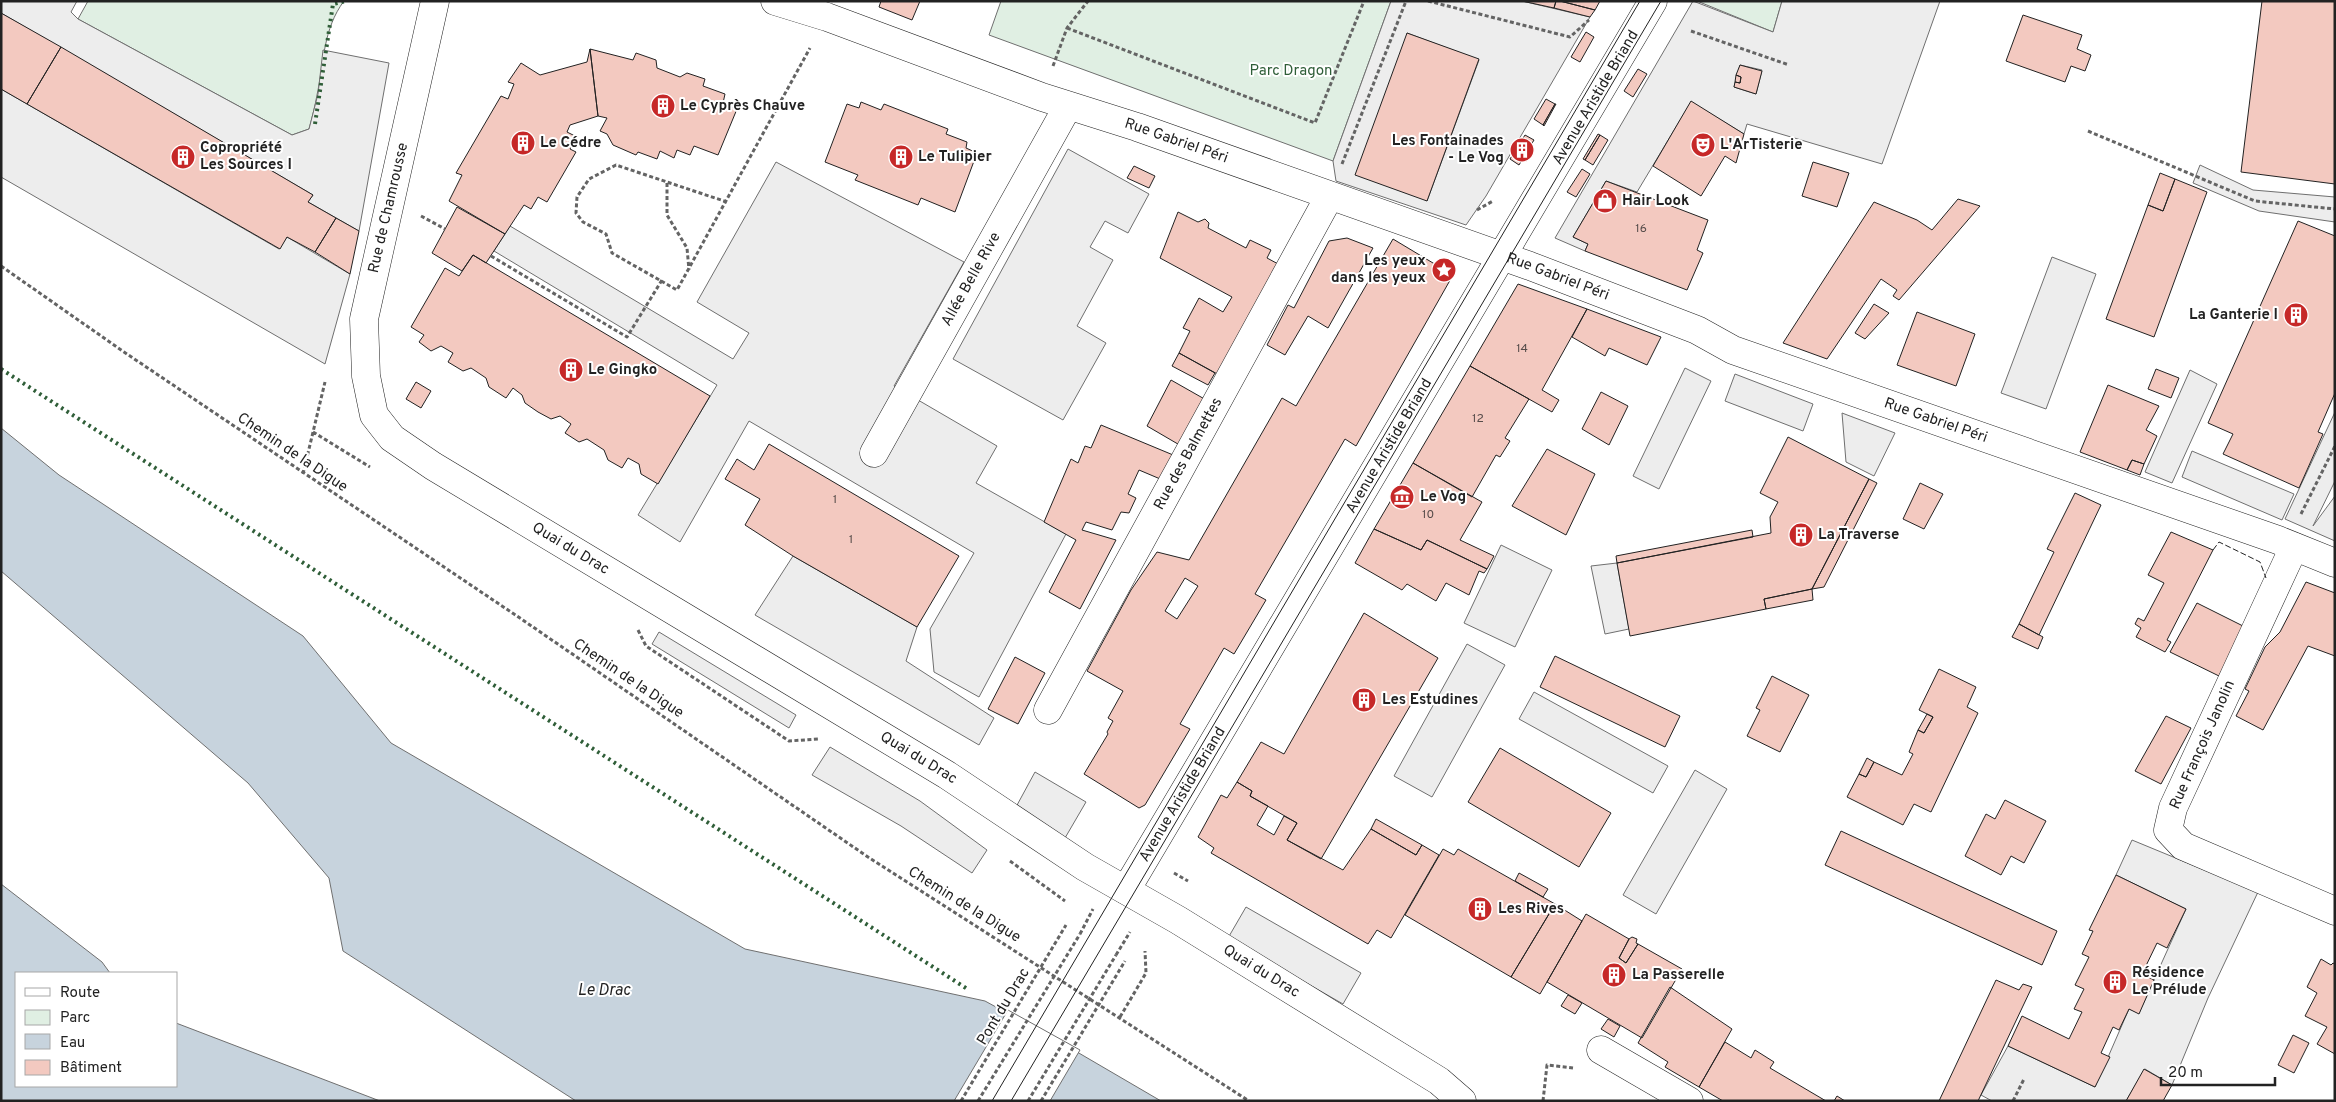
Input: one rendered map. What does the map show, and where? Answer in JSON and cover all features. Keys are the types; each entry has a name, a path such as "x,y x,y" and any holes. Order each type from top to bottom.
{"street":[{"name":"Rue de Chamrousse","path":"374,415 366,376 364,319 435,1"},
{"name":"Avenue Aristide Briand","path":"1126,890 1503,257 1653,1"},
{"name":"Rue Gabriel Péri","path":"792,4 1042,97 1137,127 1329,197 1503,257 1697,330 1733,350 2286,543 2335,563"},
{"name":"Allée Belle Rive","path":"874,453 1068,106"},
{"name":"Rue des Balmettes","path":"1048,710 1329,197"},
{"name":"Quai du Drac","path":"374,415 392,438 433,466 947,775 1085,867 1126,890 1439,1081 1462,1101"},
{"name":"Rue François Janolin","path":"2286,543 2173,808 2168,830 2183,846 2335,910"},
{"path":"1600,1050 1689,1101"}],"path":[{"path":"1042,97 1067,28 1088,1"},
{"path":"1067,28 1315,123 1364,1"},
{"path":"1329,197 1406,1"},
{"path":"1428,1 1570,37 1588,20"},
{"path":"727,202 616,165 589,179 577,197 576,212 583,222 606,234 612,253 678,290 727,202 828,17"},
{"path":"1691,31 1789,65"},
{"path":"2088,131 2255,201 2335,209"},
{"path":"667,183 667,215 687,248 689,271"},
{"path":"1476,211 1493,201"},
{"path":"491,256 627,337 662,280"},
{"name":"Chemin de la Digue","path":"1,266 303,474 514,614 868,857 1250,1101"},
{"path":"303,474 325,382"},
{"path":"313,432 371,467"},
{"path":"2286,543 2335,446"},
{"path":"636,628 646,646 789,741 825,738"},
{"path":"1002,855 1064,901"},
{"name":"Pont du Drac","path":"961,1101 1066,925"},
{"name":"Pont du Drac","path":"978,1101 1080,934"},
{"path":"1120,1017 1146,973 1145,951"},
{"path":"1028,1101 1116,955"},
{"path":"1042,1101 1125,961"},
{"path":"1544,1101 1547,1065 1574,1069"},
{"path":"2013,1101 2024,1079"}],"green space":[{"path":"88,1 344,1 328,34 309,129 292,135 78,19"},
{"name":"Parc Dragon","path":"1001,1 1391,1 1333,161 989,35"},
{"path":"1697,1 1782,1 1773,32"}],"shaded area":[{"path":"1,1 77,1 71,12 78,19 292,135 309,129 318,94 323,50 389,63 359,231 308,202 313,195 1,13"},
{"path":"1391,1 1522,1 1590,17 1486,196 1466,225 1336,181 1333,161","holes":["1407,33 1479,60 1427,201"]},
{"path":"1693,1 1773,32 1782,1 1940,1 1882,164 1747,124 1744,134 1691,102 1637,192 1606,181 1573,237 1588,244 1585,251 1555,238","holes":["1740,65 1762,70 1756,94 1734,87"]},
{"path":"1,89 279,249 287,237 350,274 325,364 1,177"},
{"path":"1068,149 1149,194 1128,233 1105,221 1090,247 1113,260 1077,326 1106,343 1063,420 953,359"},
{"path":"776,162 964,262 894,386 997,446 976,483 1066,534 979,697 934,672 930,629 974,553 749,421 680,542 638,515 717,385 494,251 510,226 733,359 749,333 697,302"},
{"path":"2200,165 2253,190 2335,197 2335,222 2259,211 2193,183"},
{"path":"2052,257 2096,274 2046,409 2001,393"},
{"path":"1685,368 1711,381 1659,489 1633,476"},
{"path":"2190,370 2217,384 2172,483 2145,472"},
{"path":"1735,374 1813,404 1803,431 1725,401"},
{"path":"2335,412 2335,481 2313,526 2335,496 2335,541 2285,519"},
{"path":"1842,413 1895,433 1874,476 1846,462"},
{"path":"2192,451 2294,494 2282,520 2182,477"},
{"path":"1501,545 1552,570 1515,647 1464,623"},
{"path":"793,556 917,627 906,661 994,718 979,745 755,615"},
{"path":"1617,563 1629,629 1605,634 1591,566"},
{"path":"659,632 796,715 789,728 652,644"},
{"path":"1467,644 1505,665 1432,797 1394,776"},
{"path":"1534,692 1668,766 1653,793 1519,719"},
{"path":"830,747 920,801 987,850 972,873 901,826 812,775"},
{"path":"1695,770 1727,789 1656,914 1623,895"},
{"path":"1035,772 1086,802 1065,838 1016,807"},
{"path":"2132,840 2258,892 2208,998 2172,1085 2145,1069 2126,1101 1992,1101 1981,1095 2008,1046 2095,1087 2129,1009 2139,1013 2186,909 2116,875"},
{"path":"1246,907 1361,973 1343,1004 1228,938"}],"water":[{"name":"Le Drac","path":"1,428 59,475 303,636 391,743 745,949 985,1001 1161,1101 576,1101 343,951 329,878 248,783 1,571"},
{"path":"1,884 102,962 109,972 15,972 15,1087 178,1087 178,1024 380,1101 1,1101"}],"pier":[{"path":"1008,1010 1080,1050 1050,1101 954,1101"}],"building":[{"path":"881,1 920,1 912,20 879,7"},
{"path":"1522,1 1556,1 1554,8"},
{"path":"1556,1 1595,10 1590,17 1554,8"},
{"path":"1560,1 1600,1 1595,10"},
{"path":"2262,1 2335,1 2335,184 2241,172"},
{"path":"1,13 61,47 27,104 1,89"},
{"path":"2023,15 2082,35 2077,49 2091,55 2085,71 2071,66 2065,82 2006,61"},
{"path":"1586,32 1594,37 1580,62 1571,57"},
{"path":"1407,33 1479,59 1427,201 1355,175"},
{"name":"Copropriété Les Sources I","path":"61,47 313,195 308,202 336,218 315,252 287,237 280,249 27,104"},
{"name":"Le Cédre","path":"590,49 598,116 570,125 567,132 577,137 570,149 576,152 547,202 538,197 531,209 524,205 505,234 449,201 462,175 456,173 501,96 508,99 514,84 508,82 521,63 540,75 587,62"},
{"name":"Le Cyprès Chauve","path":"590,49 633,60 636,53 656,60 657,68 680,77 687,73 705,79 703,86 725,94 723,103 737,109 718,155 694,146 690,155 677,150 674,158 660,151 657,159 638,152 636,155 613,145 607,134 600,131 607,118 598,116"},
{"path":"1740,65 1762,71 1756,94 1734,87 1735,82 1740,83 1741,77 1736,75"},
{"path":"1638,69 1647,74 1633,97 1624,91"},
{"path":"1736,75 1741,77 1740,83 1735,82"},
{"path":"1546,99 1555,104 1543,125 1534,119"},
{"name":"L'ArTisterie","path":"1691,101 1744,134 1736,163 1725,156 1701,196 1653,166"},
{"name":"Le Tulipier","path":"861,102 881,110 884,104 948,129 946,134 967,142 966,148 977,153 955,212 921,198 918,205 855,180 858,175 825,162 847,104 859,108"},
{"name":"Les Fontainades - Le Vog","path":"1556,104 1544,126 1543,125"},
{"path":"1598,134 1600,135 1585,160 1583,159"},
{"name":"Les Fontainades - Le Vog","path":"1525,135 1534,140 1519,165 1510,159"},
{"path":"1600,135 1608,140 1593,165 1585,160"},
{"path":"1813,162 1849,173 1837,207 1802,196"},
{"path":"1134,166 1155,176 1149,188 1127,178"},
{"path":"1582,169 1590,174 1576,197 1567,192"},
{"path":"2160,173 2175,179 2163,211 2148,205"},
{"path":"2175,179 2207,192 2154,337 2106,319 2148,205 2163,211"},
{"path":"1606,181 1708,220 1697,250 1703,253 1687,290 1585,251 1588,244 1573,237"},
{"path":"1958,199 1980,206 1899,300 1893,296 1897,290 1881,279 1827,359 1783,343 1874,202 1917,220 1932,230"},
{"path":"457,207 505,234 486,263 473,255 462,271 432,253"},
{"path":"1178,212 1198,222 1205,219 1209,223 1208,228 1246,248 1250,240 1271,250 1267,258 1280,265 1221,376 1179,353 1190,331 1183,328 1199,298 1223,312 1232,297 1160,258"},
{"path":"336,218 359,231 350,274 315,252"},
{"name":"La Ganterie I","path":"2298,221 2335,236 2335,393 2318,432 2323,434 2299,488 2223,454 2233,434 2208,423"},
{"path":"1347,238 1373,248 1328,328 1308,316 1285,355 1267,345 1288,305 1294,308 1329,241"},
{"path":"1393,239 1453,275 1356,446 1345,439 1255,594 1266,600 1234,654 1224,648 1180,724 1190,729 1145,805 1139,808 1084,774 1108,734 1107,732 1113,721 1108,718 1123,691 1087,671 1131,590 1157,552 1189,560 1282,398 1296,406","holes":["1185,578 1198,586 1177,619 1165,611"]},
{"name":"Le Gingko","path":"473,255 710,396 658,484 641,474 639,464 628,458 622,468 608,460 604,450 587,439 579,442 565,433 571,424 560,416 551,419 538,412 525,403 522,395 513,388 506,398 489,387 486,378 471,368 463,371 448,362 453,353 441,346 431,351 419,342 424,335 411,327 445,268 459,276"},
{"path":"1518,284 1587,309 1542,390 1559,400 1552,412 1470,366"},
{"path":"1874,304 1889,313 1865,339 1855,333"},
{"path":"1587,309 1661,337 1647,365 1609,348 1605,356 1572,337"},
{"path":"1917,312 1975,334 1956,386 1897,365"},
{"path":"1179,353 1215,373 1208,385 1172,366"},
{"path":"1470,366 1529,399 1505,438 1510,441 1500,457 1496,455 1472,497 1413,463"},
{"path":"2156,369 2179,378 2171,398 2148,389"},
{"path":"1171,380 1208,401 1183,447 1147,426"},
{"path":"416,382 431,391 421,408 406,399"},
{"path":"2108,385 2159,406 2146,430 2157,436 2144,464 2132,460 2127,470 2080,452"},
{"path":"1601,392 1628,406 1609,445 1582,429"},
{"path":"1101,425 1178,457 1165,481 1139,470 1128,494 1136,498 1129,513 1121,512 1112,530 1086,522 1082,530 1116,540 1080,609 1049,592 1076,540 1044,522 1071,459 1078,463 1085,446 1091,448"},
{"name":"La Traverse","path":"1788,437 1869,479 1812,589 1764,599 1766,609 1630,636 1617,563 1771,533 1770,517 1778,502 1760,493"},
{"path":"769,444 959,556 917,627 793,556 745,525 760,499 725,479 737,459 754,470"},
{"path":"1547,449 1595,474 1566,535 1512,506"},
{"path":"2132,460 2144,464 2140,475 2127,470"},
{"path":"1413,463 1482,502 1460,540 1494,556 1487,569 1427,540 1421,550 1374,529"},
{"path":"1869,479 1877,483 1824,587 1812,589"},
{"path":"1920,483 1943,494 1924,529 1903,519"},
{"path":"2075,493 2101,505 2039,635 2019,624 2054,552 2047,549"},
{"path":"1374,529 1421,550 1427,540 1487,569 1484,573 1479,571 1469,595 1446,583 1436,601 1407,584 1402,590 1355,563"},
{"path":"1752,530 1753,537 1617,563 1616,556"},
{"path":"2171,532 2213,550 2167,640 2171,642 2165,652 2136,637 2141,628 2135,624 2138,618 2144,621 2164,583 2148,575"},
{"path":"2306,582 2335,593 2335,656 2308,646 2263,730 2236,716 2249,691 2245,689 2265,647 2280,632"},
{"path":"1812,589 1813,600 1766,609 1764,599"},
{"path":"2197,603 2245,627 2219,676 2170,652"},
{"name":"Les Estudines","path":"1364,613 1438,658 1321,859 1287,840 1297,823 1250,796 1252,791 1237,782 1261,742 1284,754"},
{"path":"2019,624 2043,637 2038,649 2012,637"},
{"path":"1555,656 1680,716 1665,747 1540,687"},
{"path":"1015,657 1045,673 1018,724 988,709"},
{"path":"1939,669 1976,687 1967,707 1978,713 1931,812 1914,804 1903,825 1847,797 1859,774 1866,777 1874,762 1902,775 1913,754 1909,752 1918,730 1924,733 1933,717 1919,710"},
{"path":"1772,676 1809,695 1780,752 1747,736 1760,710 1756,708"},
{"path":"1927,714 1933,717 1924,733 1918,730"},
{"path":"2166,716 2191,728 2161,784 2135,771"},
{"path":"1500,748 1611,813 1579,867 1468,802"},
{"path":"1867,758 1874,762 1866,777 1859,774"},
{"path":"1237,782 1252,791 1250,796 1268,806 1257,825 1274,835 1284,816 1297,823 1287,840 1343,870 1371,829 1416,855 1422,845 1439,855 1391,938 1377,930 1368,944 1211,853 1214,848 1198,837 1221,795 1227,798"},
{"path":"2005,800 2046,821 2024,863 2011,856 2001,875 1965,856 1986,814 1995,819"},
{"path":"1376,819 1422,845 1416,855 1371,829"},
{"path":"1841,831 2057,931 2042,965 1825,865"},
{"name":"Les Rives","path":"1443,849 1454,855 1458,849 1555,904 1511,977 1405,915"},
{"path":"1519,873 1548,889 1543,897 1515,881"},
{"name":"Résidence Le Prélude","path":"2116,875 2186,909 2167,948 2157,943 2142,974 2154,980 2139,1014 2129,1009 2119,1030 2113,1027 2101,1053 2110,1057 2095,1087 2008,1046 2022,1016 2069,1039 2082,1012 2074,1009 2084,989 2075,985 2089,957 2082,954 2093,931 2089,930"},
{"path":"1555,904 1582,921 1540,994 1511,977"},
{"name":"La Passerelle","path":"1586,914 1629,939 1619,958 1626,963 1638,944 1682,969 1642,1038 1547,982"},
{"path":"1632,937 1637,939 1636,943 1638,944 1626,963 1619,958"},
{"path":"2321,959 2331,965 2335,964 2335,1054 2317,1044 2327,1027 2305,1016 2317,993 2307,987"},
{"path":"1996,980 2019,990 2023,984 2032,987 1978,1101 1939,1101"},
{"path":"1670,987 1732,1029 1699,1087 1665,1067 1668,1062 1638,1043"},
{"path":"1568,995 1582,1003 1575,1014 1561,1006"},
{"path":"1608,1019 1620,1026 1614,1037 1601,1029"},
{"path":"2293,1035 2309,1043 2294,1073 2278,1065"},
{"path":"1725,1042 1751,1058 1755,1050 1774,1062 1770,1068 1826,1101 1723,1101 1699,1087"},
{"path":"2144,1069 2172,1085 2163,1101 2126,1101"},
{"path":"1837,1096 1845,1101 1834,1101"}],"tram line":[{"path":"992,1101 1640,1"},
{"path":"1011,1101 1661,1"}],"hedge":[{"path":"315,124 333,4 346,1"},
{"path":"1,369 969,990"}],"fence":[{"path":"2213,550 2219,542 2260,562 2266,578"}],"place":[{"name":"Le Cyprès Chauve","path":"663,106"},
{"name":"Le Cédre","path":"523,143"},
{"name":"L'ArTisterie","path":"1703,145"},
{"name":"Les Fontainades - Le Vog","path":"1522,150"},
{"name":"Copropriété Les Sources I","path":"183,157"},
{"name":"Le Tulipier","path":"901,157"},
{"name":"Hair Look","path":"1605,201"},
{"name":"Les yeux dans les yeux","path":"1444,270"},
{"name":"La Ganterie I","path":"2296,315"},
{"name":"Le Gingko","path":"571,370"},
{"name":"Le Vog","path":"1402,497"},
{"name":"La Traverse","path":"1801,535"},
{"name":"Les Estudines","path":"1364,700"},
{"name":"Les Rives","path":"1480,909"},
{"name":"La Passerelle","path":"1614,975"},
{"name":"Résidence Le Prélude","path":"2115,982"}]}
